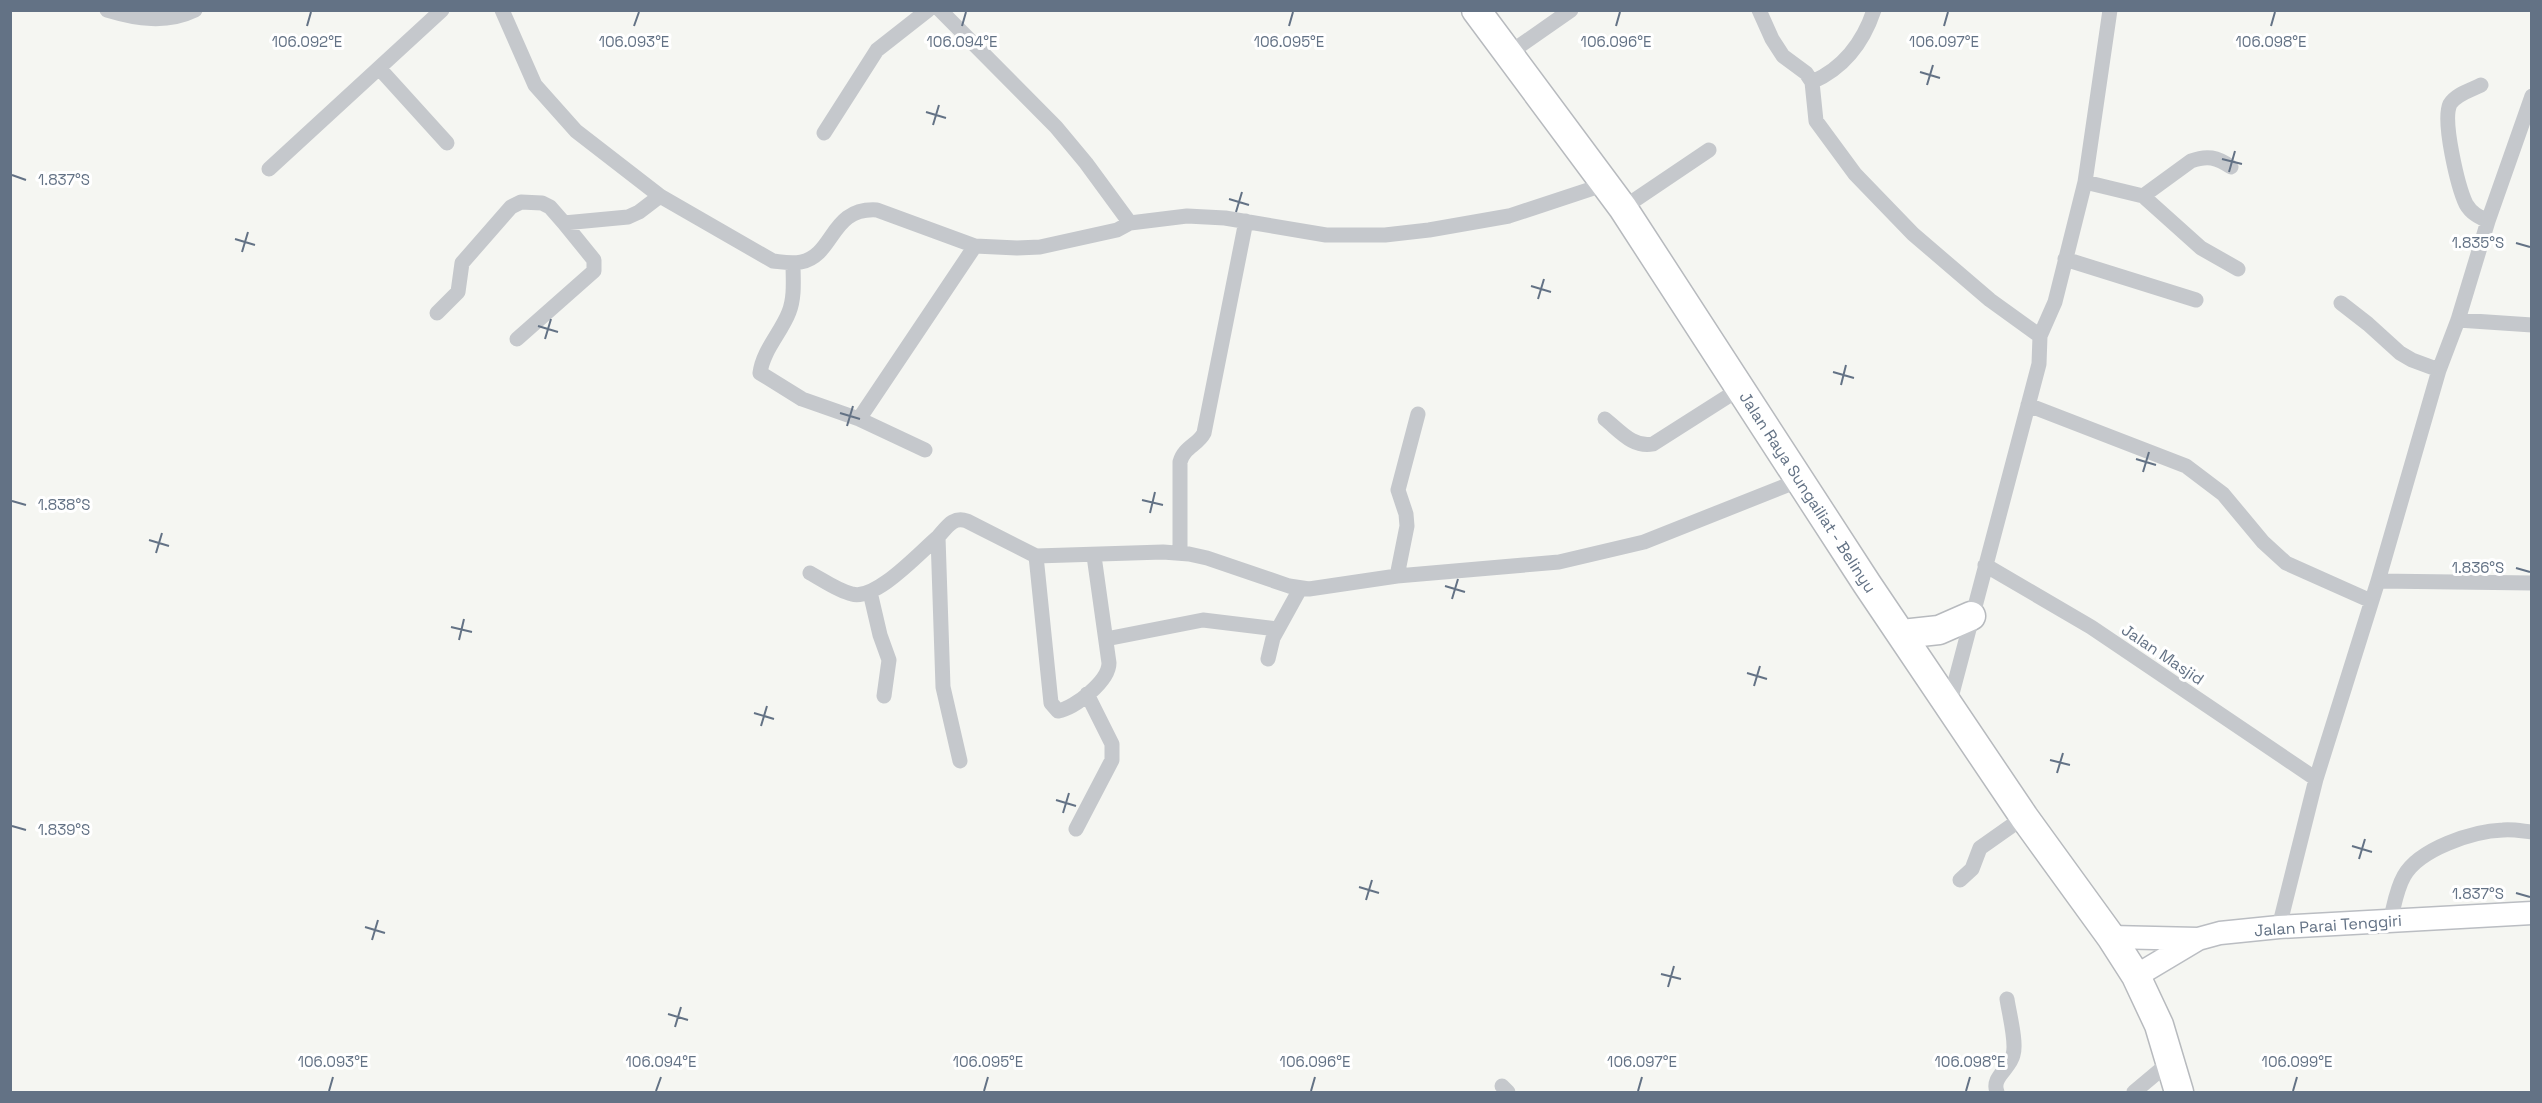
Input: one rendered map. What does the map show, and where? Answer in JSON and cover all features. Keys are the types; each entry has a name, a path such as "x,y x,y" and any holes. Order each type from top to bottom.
{"highway":[{"name":"Jalan Raya Sungailiat - Belinyu","path":"1476,10 1623,208 1867,584 2024,816 2111,937 2136,976 2159,1025 2179,1092"},
{"path":"1902,634 1930,633 1952,626 1971,615"}],"street":[{"path":"107,10 147,19 180,17 195,10"},
{"path":"269,169 442,10"},
{"path":"502,10 535,85 576,131 660,196 773,261 803,262 815,256 842,221 863,209 877,210 975,246 1017,248 1040,247 1117,230 1130,223 1205,215 1326,235 1385,235 1509,216 1606,184"},
{"path":"824,133 877,50 928,10"},
{"path":"940,10 1056,127 1130,223"},
{"path":"1508,54 1571,10"},
{"path":"1759,10 1772,39 1783,56 1806,73 1812,82 1814,114 1819,127 1855,174 1913,234 1990,300 2040,336"},
{"path":"1812,82 1841,65 1861,40 1874,10"},
{"path":"1949,705 2039,364 2040,336 2055,302 2085,182 2110,10"},
{"path":"379,68 447,143"},
{"path":"2481,85 2455,98 2448,113 2450,134 2463,195 2471,211 2488,221"},
{"path":"2279,927 2316,779 2378,581 2439,370 2458,320 2488,221 2532,96"},
{"path":"1623,208 1709,150"},
{"path":"2143,196 2191,161 2199,158 2215,158 2231,167"},
{"path":"2085,182 2143,196 2201,248 2238,269"},
{"path":"564,223 628,217 639,212 660,196"},
{"path":"437,313 458,292 462,263 511,207 521,202 542,203 550,207 594,260 594,271 517,339"},
{"path":"1180,553 1180,462 1186,448 1203,436 1246,221"},
{"path":"859,419 975,246"},
{"path":"2065,259 2196,300"},
{"path":"793,263 794,286 790,310 762,360 760,373 802,399 859,419 925,450"},
{"path":"2341,303 2400,353 2439,370"},
{"path":"2458,320 2532,325"},
{"path":"1605,419 1633,442 1643,446 1653,444 1741,388"},
{"path":"2028,405 2186,466 2223,494 2263,542 2286,563 2371,601"},
{"path":"1397,576 1407,526 1406,514 1398,490 1418,414"},
{"path":"810,573 852,594 863,595 890,578 938,537 954,520 960,519 1036,556 1180,553 1207,558 1300,589 1397,576 1559,562 1604,552 1671,532 1800,480"},
{"path":"938,537 943,687 960,761"},
{"path":"1036,556 1053,708 1058,711 1065,710 1087,694 1108,672 1106,639 1094,556"},
{"name":"Jalan Masjid","path":"1985,566 2091,627 2316,779"},
{"path":"2378,581 2532,583"},
{"path":"1268,659 1277,629 1300,589"},
{"path":"870,592 878,631 889,660 884,696"},
{"path":"1106,639 1203,620 1277,629"},
{"path":"1076,830 1112,760 1113,753 1112,744 1087,694"},
{"path":"1960,879 1972,869 1980,848 2024,816"},
{"path":"2390,921 2400,885 2415,862 2442,846 2480,833 2504,830 2532,832"},
{"name":"Jalan Parai Tenggiri","path":"2136,976 2198,939 2220,933 2279,927 2532,913"},
{"path":"2111,937 2198,939"},
{"path":"1997,1092 1997,1080 2014,1052 2007,999"},
{"path":"2134,1092 2170,1061"}]}
